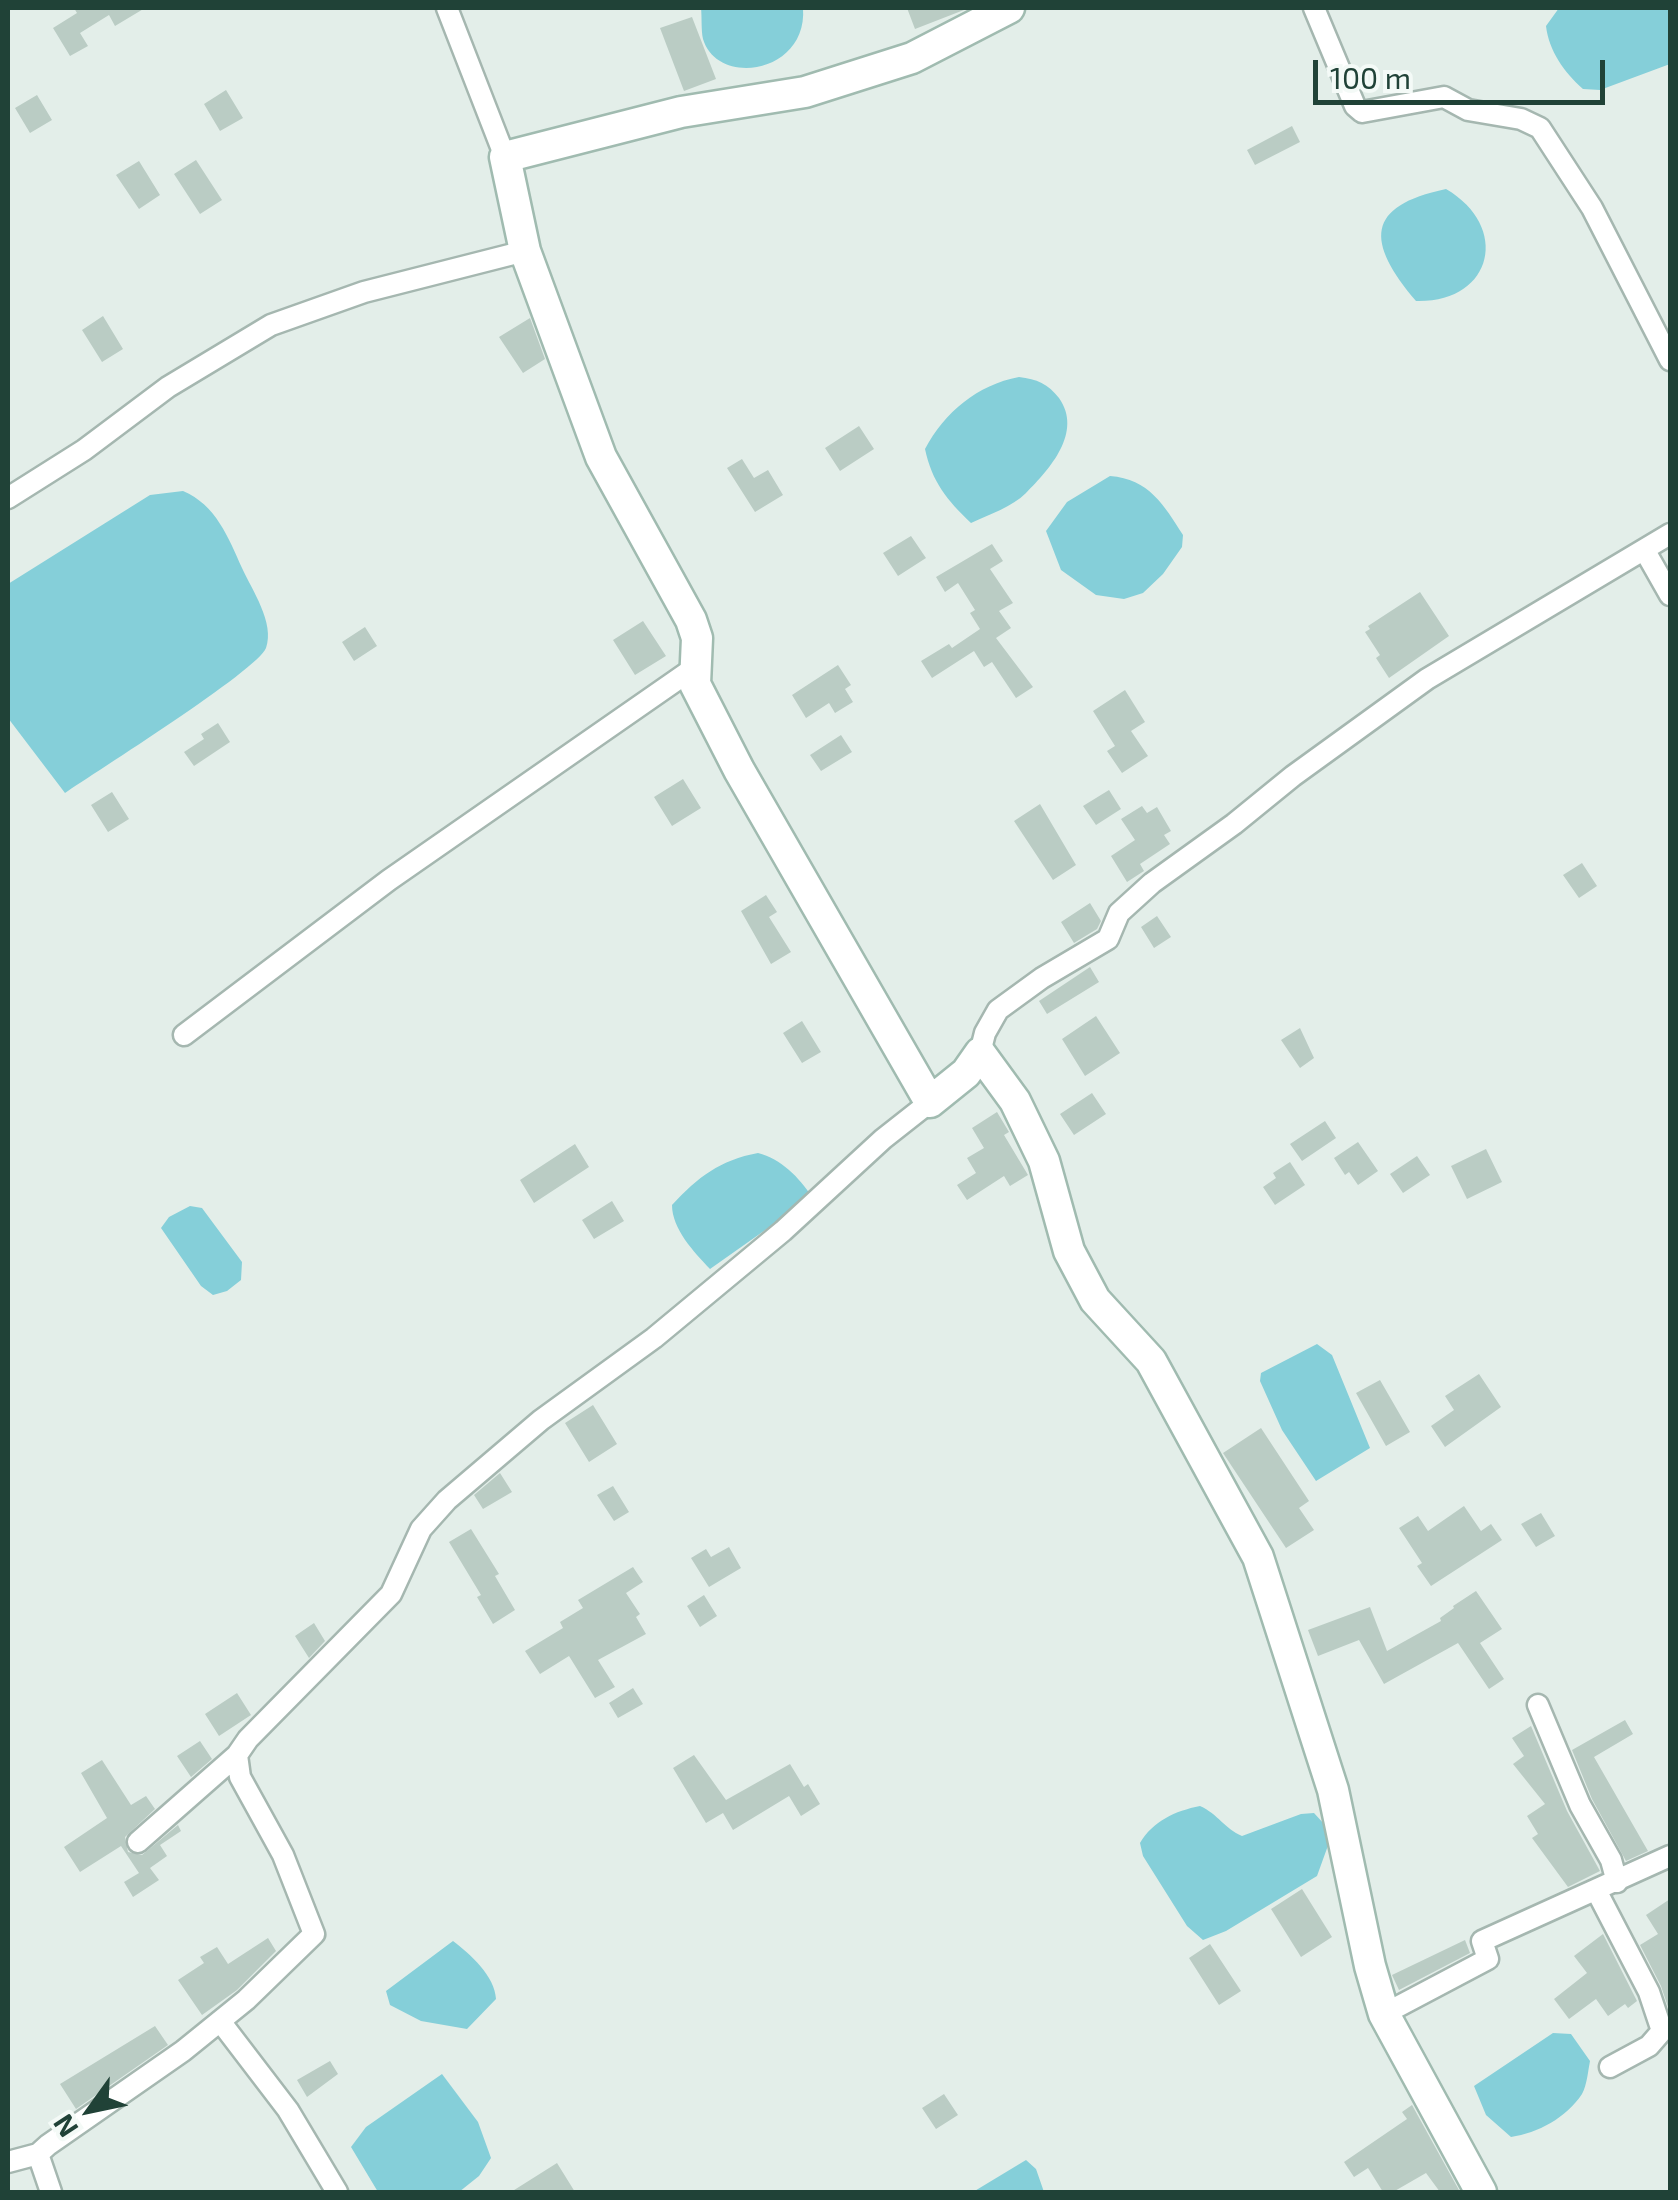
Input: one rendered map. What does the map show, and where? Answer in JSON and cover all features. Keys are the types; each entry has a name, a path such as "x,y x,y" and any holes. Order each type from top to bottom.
{"street":[{"path":"447,8 505,158 525,250 601,457 692,620 697,638 695,684 738,770 930,1102"},
{"path":"505,158 681,112 805,92 912,58 1009,8"},
{"path":"1314,8 1355,106 1362,112 1444,97 1468,110 1521,119 1540,128 1592,208 1670,360"},
{"path":"8,498 84,450 168,387 271,325 364,292 525,250"},
{"path":"138,1842 237,1755 248,1739 391,1594 421,1530 447,1500 541,1420 654,1338 783,1231 883,1139 966,1073 980,1053 998,1010 1042,978 1108,939 1118,913 1152,882 1427,679 1670,534"},
{"path":"1645,550 1670,595"},
{"path":"184,1035 389,880 694,668"},
{"path":"980,1053 1015,1101 1044,1161 1069,1250 1095,1300 1152,1361 1258,1557 1334,1790 1370,1966 1384,2014 1480,2192"},
{"path":"1538,1705 1580,1805 1610,1860 1616,1882"},
{"path":"8,2162 38,2154 183,2051 314,1934 283,1855 240,1777 237,1755"},
{"path":"1384,2014 1488,1959 1482,1940 1670,1856"},
{"path":"1596,1890 1649,1992 1662,2032 1648,2046 1610,2067"},
{"path":"220,2021 288,2110 338,2192"},
{"path":"38,2154 51,2192"}],"water":[{"path":"701,8 803,8 801,30 792,47 778,59 743,68 726,64 712,54 703,39"},
{"path":"1559,8 1670,8 1670,64 1600,90 1583,89 1558,60 1550,44 1546,26"},
{"path":"1446,189 1467,205 1480,223 1484,260 1476,276 1462,290 1442,298 1416,301 1388,261 1382,229 1400,205"},
{"path":"1019,377 1042,383 1059,398 1067,424 1065,437 1045,473 1026,493 971,523 942,490 925,449 942,423 964,402 989,386"},
{"path":"1110,476 1135,482 1154,495 1183,535 1182,547 1163,574 1143,593 1124,599 1096,595 1061,570 1046,531 1067,502"},
{"path":"183,491 212,513 226,534 265,618 266,648 207,698 65,793 8,718 8,584 150,495"},
{"path":"758,1153 789,1170 812,1197 710,1269 680,1231 672,1205 710,1171"},
{"path":"190,1206 202,1208 242,1262 241,1280 227,1291 213,1295 201,1286 161,1228 169,1217"},
{"path":"1317,1344 1332,1355 1370,1448 1316,1481 1282,1430 1260,1381 1261,1373"},
{"path":"1200,1806 1242,1836 1301,1814 1314,1813 1325,1825 1330,1840 1317,1876 1226,1931 1203,1940 1187,1926 1143,1856 1140,1843 1166,1818"},
{"path":"453,1941 474,1959 495,1990 496,1999 467,2029 421,2021 390,2005 386,1991"},
{"path":"1553,2033 1571,2034 1590,2061 1584,2090 1551,2123 1511,2137 1486,2115 1474,2086"},
{"path":"442,2074 478,2122 491,2158 479,2176 459,2192 378,2192 351,2147 366,2127"},
{"path":"1026,2160 1036,2169 1044,2192 973,2192"}],"building":[{"path":"74,8 145,8 115,26 109,15 80,33 88,46 70,56 53,28 77,13"},
{"path":"907,8 969,8 915,29"},
{"path":"692,17 716,79 684,91 660,28"},
{"path":"226,90 243,118 220,131 204,104"},
{"path":"37,95 52,120 30,133 15,108"},
{"path":"1292,126 1300,142 1255,165 1247,150"},
{"path":"196,160 222,200 200,214 174,174"},
{"path":"139,161 160,195 139,209 116,175"},
{"path":"103,316 123,349 102,362 82,330"},
{"path":"530,318 545,359 523,373 499,337"},
{"path":"859,426 874,449 840,471 825,448"},
{"path":"742,459 754,478 768,470 783,495 755,512 727,468"},
{"path":"911,536 926,558 898,576 883,553"},
{"path":"992,544 1003,561 990,569 1013,603 999,611 1011,628 996,638 1033,687 1016,698 992,662 984,667 974,651 932,678 921,661 949,644 952,648 980,629 970,613 975,610 958,583 945,592 936,577"},
{"path":"1420,592 1449,636 1389,678 1365,632 1370,629 1368,626"},
{"path":"643,621 666,656 635,675 613,640"},
{"path":"365,627 377,646 354,661 342,642"},
{"path":"838,665 851,685 845,689 853,702 835,713 829,703 806,718 792,695"},
{"path":"1125,690 1145,722 1131,731 1148,756 1122,773 1107,751 1115,746 1093,711"},
{"path":"218,723 230,742 194,766 184,752 204,739 201,734"},
{"path":"841,735 852,752 821,771 810,755"},
{"path":"683,779 701,808 672,826 654,797"},
{"path":"1109,790 1121,809 1096,825 1083,806"},
{"path":"112,792 129,819 108,832 91,805"},
{"path":"1040,804 1076,865 1053,880 1014,821"},
{"path":"1142,806 1147,813 1157,807 1171,831 1164,835 1170,844 1140,864 1144,871 1127,882 1111,856 1135,840 1121,819"},
{"path":"1582,863 1597,886 1579,898 1563,875"},
{"path":"766,895 777,912 769,917 791,952 771,964 741,911"},
{"path":"1090,903 1101,921 1097,929 1074,943 1061,922"},
{"path":"1157,916 1171,937 1154,948 1141,927"},
{"path":"1090,967 1099,982 1047,1014 1039,1001"},
{"path":"1096,1016 1120,1053 1085,1076 1062,1039"},
{"path":"802,1021 821,1052 802,1063 783,1033"},
{"path":"1300,1028 1314,1058 1300,1068 1281,1040"},
{"path":"1092,1093 1106,1114 1074,1135 1060,1114"},
{"path":"997,1112 1009,1132 1004,1135 1028,1175 1010,1186 1004,1176 967,1200 957,1185 976,1173 967,1158 984,1148 972,1128"},
{"path":"1325,1121 1336,1138 1302,1161 1290,1144"},
{"path":"1358,1142 1378,1171 1358,1185 1349,1172 1345,1175 1334,1158"},
{"path":"575,1144 589,1167 534,1203 520,1180"},
{"path":"1486,1149 1502,1182 1467,1199 1451,1166"},
{"path":"1417,1156 1430,1175 1403,1193 1390,1174"},
{"path":"1290,1162 1305,1185 1275,1205 1263,1187 1276,1178 1273,1173"},
{"path":"612,1201 624,1221 594,1239 582,1220"},
{"path":"1479,1374 1501,1407 1445,1447 1431,1426 1454,1410 1445,1396"},
{"path":"1380,1380 1410,1432 1386,1446 1356,1393"},
{"path":"593,1405 617,1444 589,1462 565,1423"},
{"path":"1261,1428 1309,1501 1299,1508 1314,1530 1286,1548 1223,1453"},
{"path":"500,1473 512,1492 483,1509 474,1495"},
{"path":"613,1486 629,1512 614,1521 597,1495"},
{"path":"1464,1506 1481,1531 1491,1524 1502,1540 1431,1586 1417,1566 1422,1563 1399,1528 1418,1516 1428,1531"},
{"path":"1541,1513 1555,1536 1536,1547 1521,1524"},
{"path":"471,1529 499,1574 495,1576 515,1610 493,1624 477,1597 481,1595 449,1542"},
{"path":"729,1547 741,1568 709,1587 691,1558 706,1549 711,1557"},
{"path":"633,1567 643,1582 626,1593 640,1614 636,1617 646,1634 598,1660 615,1687 595,1698 569,1656 540,1674 525,1651 563,1628 560,1622 583,1608 578,1600"},
{"path":"1476,1591 1502,1629 1480,1643 1504,1679 1489,1689 1458,1643 1384,1684 1359,1640 1318,1656 1308,1630 1370,1607 1387,1651 1441,1621 1453,1606"},
{"path":"704,1595 717,1616 700,1627 687,1606"},
{"path":"314,1623 325,1641 309,1658 295,1636"},
{"path":"633,1688 643,1704 618,1718 609,1703"},
{"path":"237,1693 251,1715 219,1736 205,1714"},
{"path":"1625,1720 1633,1734 1594,1757 1648,1851 1626,1861 1592,1799 1572,1750"},
{"path":"1531,1726 1567,1811 1600,1871 1568,1887 1532,1838 1538,1834 1527,1816 1545,1804 1513,1764 1524,1756 1512,1738"},
{"path":"200,1741 212,1759 191,1777 177,1756"},
{"path":"694,1755 726,1800 790,1764 820,1804 801,1816 789,1796 733,1830 723,1813 706,1823 673,1768"},
{"path":"102,1760 131,1805 146,1796 155,1809 125,1837 128,1852 142,1855 178,1825 181,1831 160,1845 167,1856 150,1868 159,1880 133,1897 124,1882 139,1873 121,1846 80,1872 64,1847 107,1818 81,1773"},
{"path":"1302,1889 1332,1937 1301,1957 1271,1909"},
{"path":"1670,1899 1670,2013 1640,1945 1658,1934 1646,1915"},
{"path":"1603,1934 1637,2001 1608,2016 1596,1999 1569,2019 1554,1999 1587,1973 1574,1956"},
{"path":"268,1938 276,1951 237,1990 202,2015 178,1980 204,1963 200,1957 217,1947 228,1964"},
{"path":"1465,1940 1470,1953 1399,1990 1392,1975"},
{"path":"1210,1944 1241,1991 1219,2005 1189,1958"},
{"path":"155,2026 168,2045 76,2109 60,2084"},
{"path":"330,2061 338,2074 307,2097 297,2080"},
{"path":"944,2094 958,2115 936,2129 922,2108"},
{"path":"1412,2105 1460,2192 1440,2192 1426,2173 1393,2192 1383,2192 1368,2168 1354,2177 1344,2162 1407,2119 1402,2112"},
{"path":"557,2163 575,2192 511,2192"}]}
